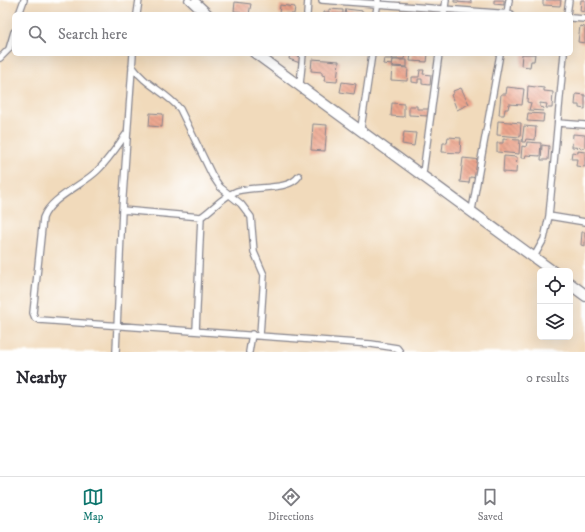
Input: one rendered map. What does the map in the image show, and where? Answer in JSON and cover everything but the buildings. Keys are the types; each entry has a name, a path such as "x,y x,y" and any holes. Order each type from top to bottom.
{"street":[{"path":"20,12 24,0"},
{"path":"137,12 139,0"},
{"path":"188,0 201,12"},
{"path":"195,0 208,12"},
{"path":"307,12 308,0"},
{"path":"322,0 377,2 444,12 446,0"},
{"path":"508,12 509,0"},
{"path":"568,12 569,0"},
{"path":"376,12 377,2"},
{"path":"573,18 585,19"},
{"path":"0,58 9,49 12,39"},
{"path":"116,352 122,210 133,56"},
{"path":"256,56 495,229 552,268"},
{"path":"262,56 423,173 545,268"},
{"path":"300,84 303,56"},
{"path":"361,128 372,56"},
{"path":"423,173 439,56"},
{"path":"472,210 500,56"},
{"path":"535,255 544,239 549,216 564,56"},
{"path":"132,66 140,78 172,100 180,109 212,175 228,195 241,204 251,217 254,252 264,275 260,335"},
{"path":"558,123 585,125"},
{"path":"127,133 99,170 83,183 52,203 45,212 43,218 33,313 35,318 39,320 252,334 371,344 398,348 400,352"},
{"path":"122,210 201,217 228,195 248,189 288,185 299,176"},
{"path":"549,216 585,222"},
{"path":"196,331 201,217"},
{"path":"573,283 585,292"},
{"path":"573,288 585,298"},
{"path":"250,352 252,334"}]}
